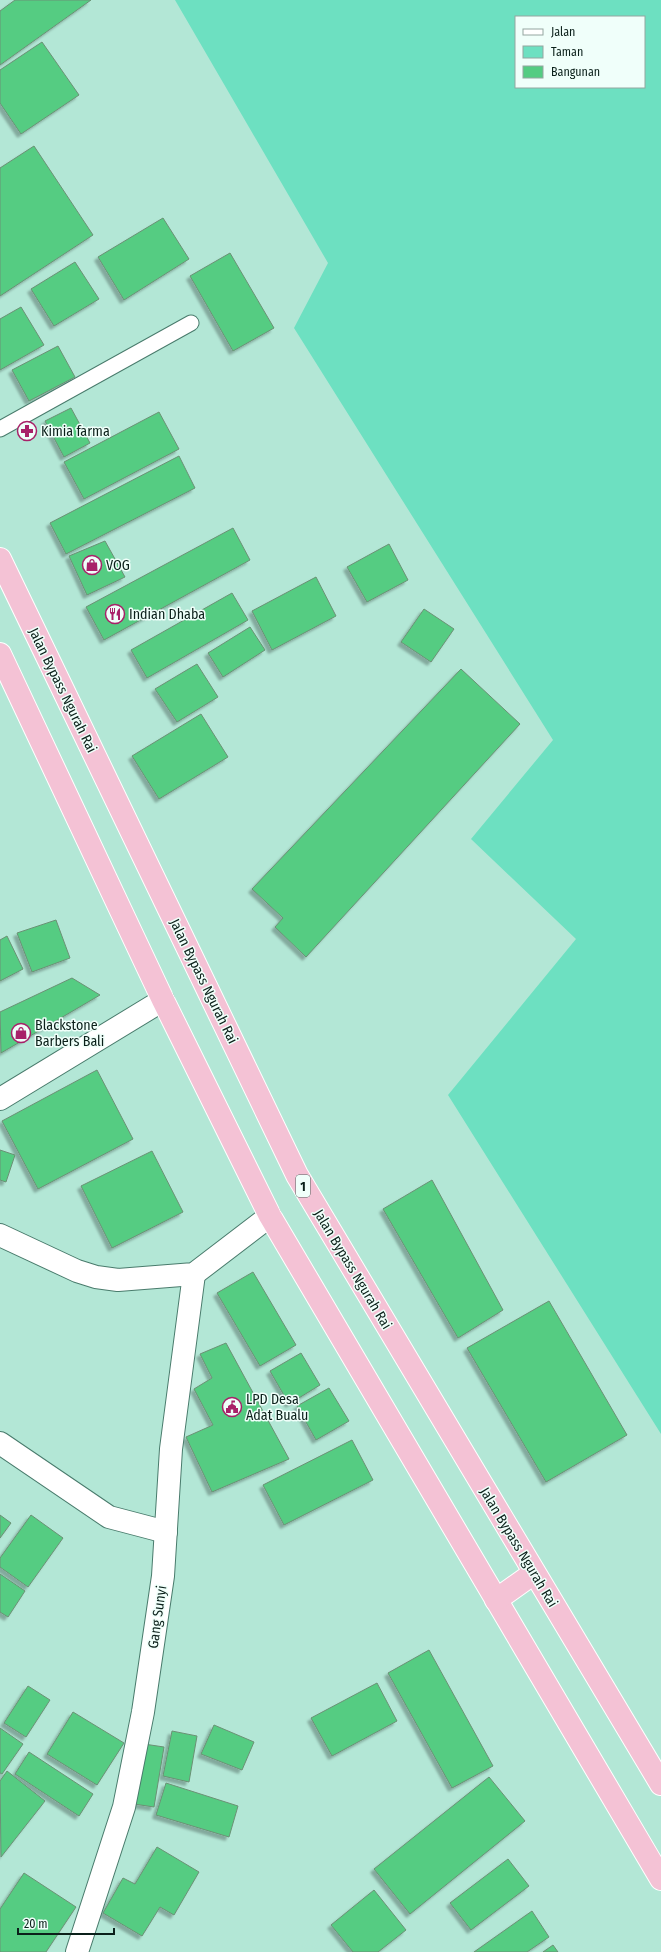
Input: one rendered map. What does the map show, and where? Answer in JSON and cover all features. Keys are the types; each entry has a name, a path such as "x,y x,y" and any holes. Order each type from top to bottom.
{"highway":[{"name":"Jalan Bypass Ngurah Rai","path":"0,559 297,1175 661,1784"},
{"path":"0,654 163,1000 270,1216 661,1879"},
{"path":"496,1600 534,1573"}],"street":[{"path":"0,1099 163,1000"},
{"path":"0,1235 77,1272 96,1277 118,1280 194,1274 270,1216"},
{"name":"Gang Sunyi","path":"77,1952 124,1807 144,1704 163,1576 171,1449 194,1274"},
{"path":"0,1443 109,1517 166,1532"}],"lane":[{"path":"0,429 191,323"}],"green space":[{"path":"175,0 661,0 661,1434 448,1095 576,939 471,839 553,740 294,328 328,263"}],"building":[{"path":"15,0 91,0 0,65 0,11"},
{"path":"42,42 79,95 21,134 0,103 0,70"},
{"path":"34,146 93,235 0,296 0,168"},
{"path":"163,218 189,259 124,300 98,257"},
{"path":"230,253 274,328 233,351 190,276"},
{"path":"75,262 99,299 54,326 31,289"},
{"path":"21,307 44,345 0,370 0,319"},
{"path":"58,346 75,377 29,401 12,370"},
{"path":"71,408 90,443 64,457 45,421"},
{"path":"159,412 179,449 84,499 64,462"},
{"path":"179,456 195,488 66,554 50,523"},
{"path":"233,528 250,560 104,640 86,607"},
{"path":"105,541 125,577 87,595 69,556"},
{"path":"389,544 408,580 367,602 347,567"},
{"path":"316,577 336,616 272,650 252,611"},
{"path":"232,593 248,620 147,678 131,650"},
{"path":"424,609 454,629 431,662 401,642"},
{"path":"250,627 265,650 223,677 208,653"},
{"path":"197,664 218,697 177,722 155,689"},
{"path":"461,669 520,724 306,957 275,927 283,918 252,889"},
{"path":"201,714 228,757 159,799 132,756"},
{"path":"56,920 70,958 32,972 17,933"},
{"path":"7,936 23,969 0,981 0,940"},
{"path":"72,978 100,995 1,1053 0,1012"},
{"path":"97,1070 133,1139 38,1189 2,1121"},
{"path":"0,1150 15,1155 6,1182 0,1180"},
{"path":"152,1151 183,1212 112,1248 81,1186"},
{"path":"432,1180 503,1310 458,1338 383,1209"},
{"path":"253,1272 296,1345 260,1366 217,1293"},
{"path":"549,1301 627,1435 546,1482 467,1348"},
{"name":"LPD Desa Adat Bualu","path":"226,1343 289,1459 212,1492 186,1437 213,1425 194,1389 212,1378 200,1354"},
{"path":"301,1353 320,1385 289,1404 270,1371"},
{"path":"329,1388 349,1421 316,1440 297,1406"},
{"path":"352,1440 373,1480 284,1525 263,1485"},
{"path":"0,1515 11,1523 0,1538"},
{"path":"31,1515 63,1538 28,1587 0,1567 0,1558"},
{"path":"0,1574 25,1591 8,1617 0,1612"},
{"path":"429,1650 493,1766 452,1788 388,1673"},
{"path":"377,1683 397,1721 332,1756 311,1718"},
{"path":"28,1686 50,1700 26,1737 4,1723"},
{"path":"73,1712 124,1743 97,1785 47,1754"},
{"path":"214,1725 254,1742 242,1770 201,1754"},
{"path":"0,1728 23,1744 2,1774 0,1773"},
{"path":"172,1731 197,1736 189,1782 163,1776"},
{"path":"144,1744 164,1747 154,1807 134,1804"},
{"path":"29,1752 93,1794 79,1816 15,1774"},
{"path":"7,1771 45,1801 1,1857 0,1781"},
{"path":"489,1777 525,1821 410,1914 374,1869"},
{"path":"166,1783 238,1806 229,1837 156,1815"},
{"path":"157,1847 199,1872 174,1915 160,1907 142,1936 103,1913 123,1878 135,1884"},
{"path":"508,1859 529,1886 471,1930 450,1903"},
{"path":"24,1873 76,1907 46,1952 0,1952 0,1909"},
{"path":"374,1890 406,1930 378,1952 353,1952 331,1925"},
{"path":"532,1911 549,1937 527,1952 474,1952"},
{"path":"553,1945 558,1952 543,1952"}],"place":[{"name":"Kimia farma","path":"27,431"},
{"name":"VOG","path":"92,565"},
{"name":"Indian Dhaba","path":"115,614"},
{"name":"Blackstone Barbers Bali","path":"21,1033"},
{"name":"LPD Desa Adat Bualu","path":"232,1407"}]}
